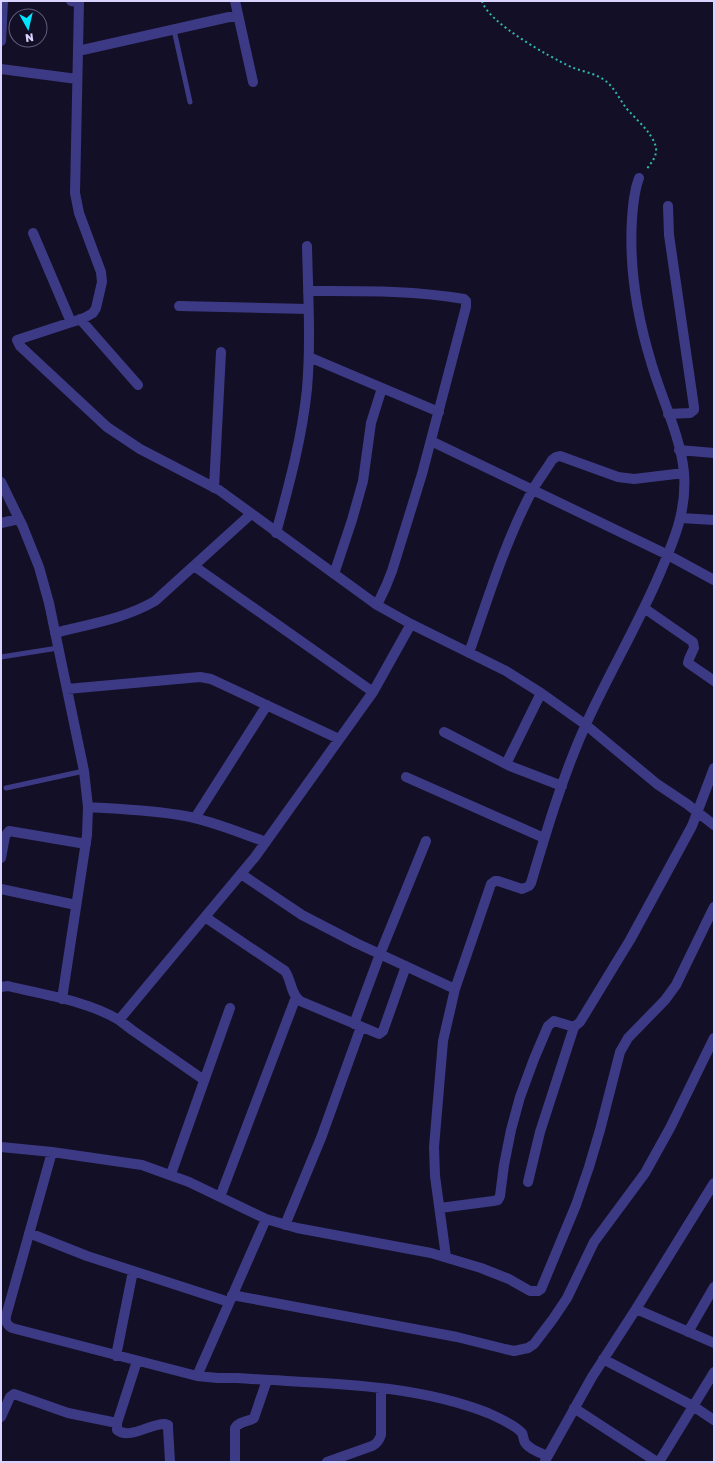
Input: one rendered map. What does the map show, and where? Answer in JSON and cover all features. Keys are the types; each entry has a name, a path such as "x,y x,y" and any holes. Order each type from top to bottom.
{"street":[{"path":"1,41 3,1"},
{"path":"76,1 78,51 76,204 98,260 102,277 96,308 89,316 16,340 25,352 107,426 140,449 214,488 377,605 410,624 506,671 541,693 586,725 657,784 698,812 714,825"},
{"path":"235,1 253,82"},
{"path":"78,51 238,15"},
{"path":"1,69 77,79"},
{"path":"446,1257 434,1147 436,1105 443,1041 455,989 491,884 498,881 522,888 529,886 562,786 586,725 644,608 675,539 681,518 684,495 684,473 679,450 646,347 639,316 633,274 631,235 632,208 636,185 639,178"},
{"path":"668,206 669,235 694,407 693,412 690,413 668,414"},
{"path":"33,233 76,321 138,385"},
{"path":"276,532 294,469 307,390 309,357 307,246"},
{"path":"308,291 403,291 464,299 466,301 466,307 431,441 392,571 377,605"},
{"path":"179,306 308,309"},
{"path":"214,488 221,352"},
{"path":"309,357 439,412"},
{"path":"334,574 363,481 371,423 382,388"},
{"path":"431,441 668,555 714,580"},
{"path":"679,450 714,453"},
{"path":"469,653 509,540 533,490 552,460 560,456 618,477 634,479 684,473"},
{"path":"1,482 19,519 39,567 55,633 84,771 88,807 86,844 62,999"},
{"path":"55,633 127,615 141,609 154,601 252,514"},
{"path":"681,518 714,520"},
{"path":"1,522 19,519"},
{"path":"194,566 373,692"},
{"path":"644,608 693,642 694,648 688,659 688,663 714,681"},
{"path":"119,1020 266,842 373,692 410,624"},
{"path":"67,689 200,677 211,679 339,739"},
{"path":"506,764 541,693"},
{"path":"195,818 267,705"},
{"path":"444,732 506,764 562,786"},
{"path":"528,1182 540,1132 574,1027 580,1022 630,940 692,826 714,768"},
{"path":"406,776 544,838"},
{"path":"88,807 170,813 195,818 266,842"},
{"path":"1,858 5,836 9,831 86,844"},
{"path":"285,1225 321,1138 380,954 426,841"},
{"path":"241,874 302,915 455,989"},
{"path":"1,889 76,905"},
{"path":"1,1147 52,1152 142,1165 171,1174 266,1220 297,1228 431,1253 481,1268 508,1279 530,1291 538,1291 541,1289 576,1205 587,1174 620,1052 628,1038 665,1000 676,985 714,907"},
{"path":"205,917 285,971 289,977 292,992 306,1004 379,1034 382,1033 406,966"},
{"path":"1,987 8,986 62,999 109,1014 204,1080"},
{"path":"220,1197 296,997"},
{"path":"171,1174 230,1008"},
{"path":"440,1208 498,1200 501,1192 504,1165 516,1110 534,1059 548,1026 551,1022 556,1021 574,1027"},
{"path":"29,1233 87,1256 133,1271 231,1298 457,1337 514,1351 528,1348 534,1344 553,1320 567,1298 594,1242 645,1173 670,1128 714,1038"},
{"path":"52,1152 6,1316 5,1321 12,1328 197,1376 381,1389 409,1392 458,1403 488,1413 508,1423 520,1431 524,1443 527,1446 546,1459 603,1359 636,1309 714,1183"},
{"path":"197,1376 266,1220"},
{"path":"116,1356 133,1271"},
{"path":"688,1332 714,1287"},
{"path":"636,1309 714,1344"},
{"path":"603,1359 693,1406 714,1420"},
{"path":"137,1361 117,1423 117,1430 123,1433 134,1432 162,1424 168,1425 170,1462"},
{"path":"574,1408 658,1462 714,1372"},
{"path":"235,1462 235,1428 237,1425 250,1421 254,1418 267,1380"},
{"path":"327,1462 350,1458 376,1444 379,1440 381,1436 381,1389"},
{"path":"1,1417 10,1397 14,1394 68,1413 117,1423"}],"lane":[{"path":"174,30 190,102"},
{"path":"1,658 58,648"},
{"path":"6,788 84,771"}],"path":[{"path":"482,1 483,5 491,16 504,27 556,59 602,78 610,85 622,103 648,132 654,142 656,149 652,162"}]}
